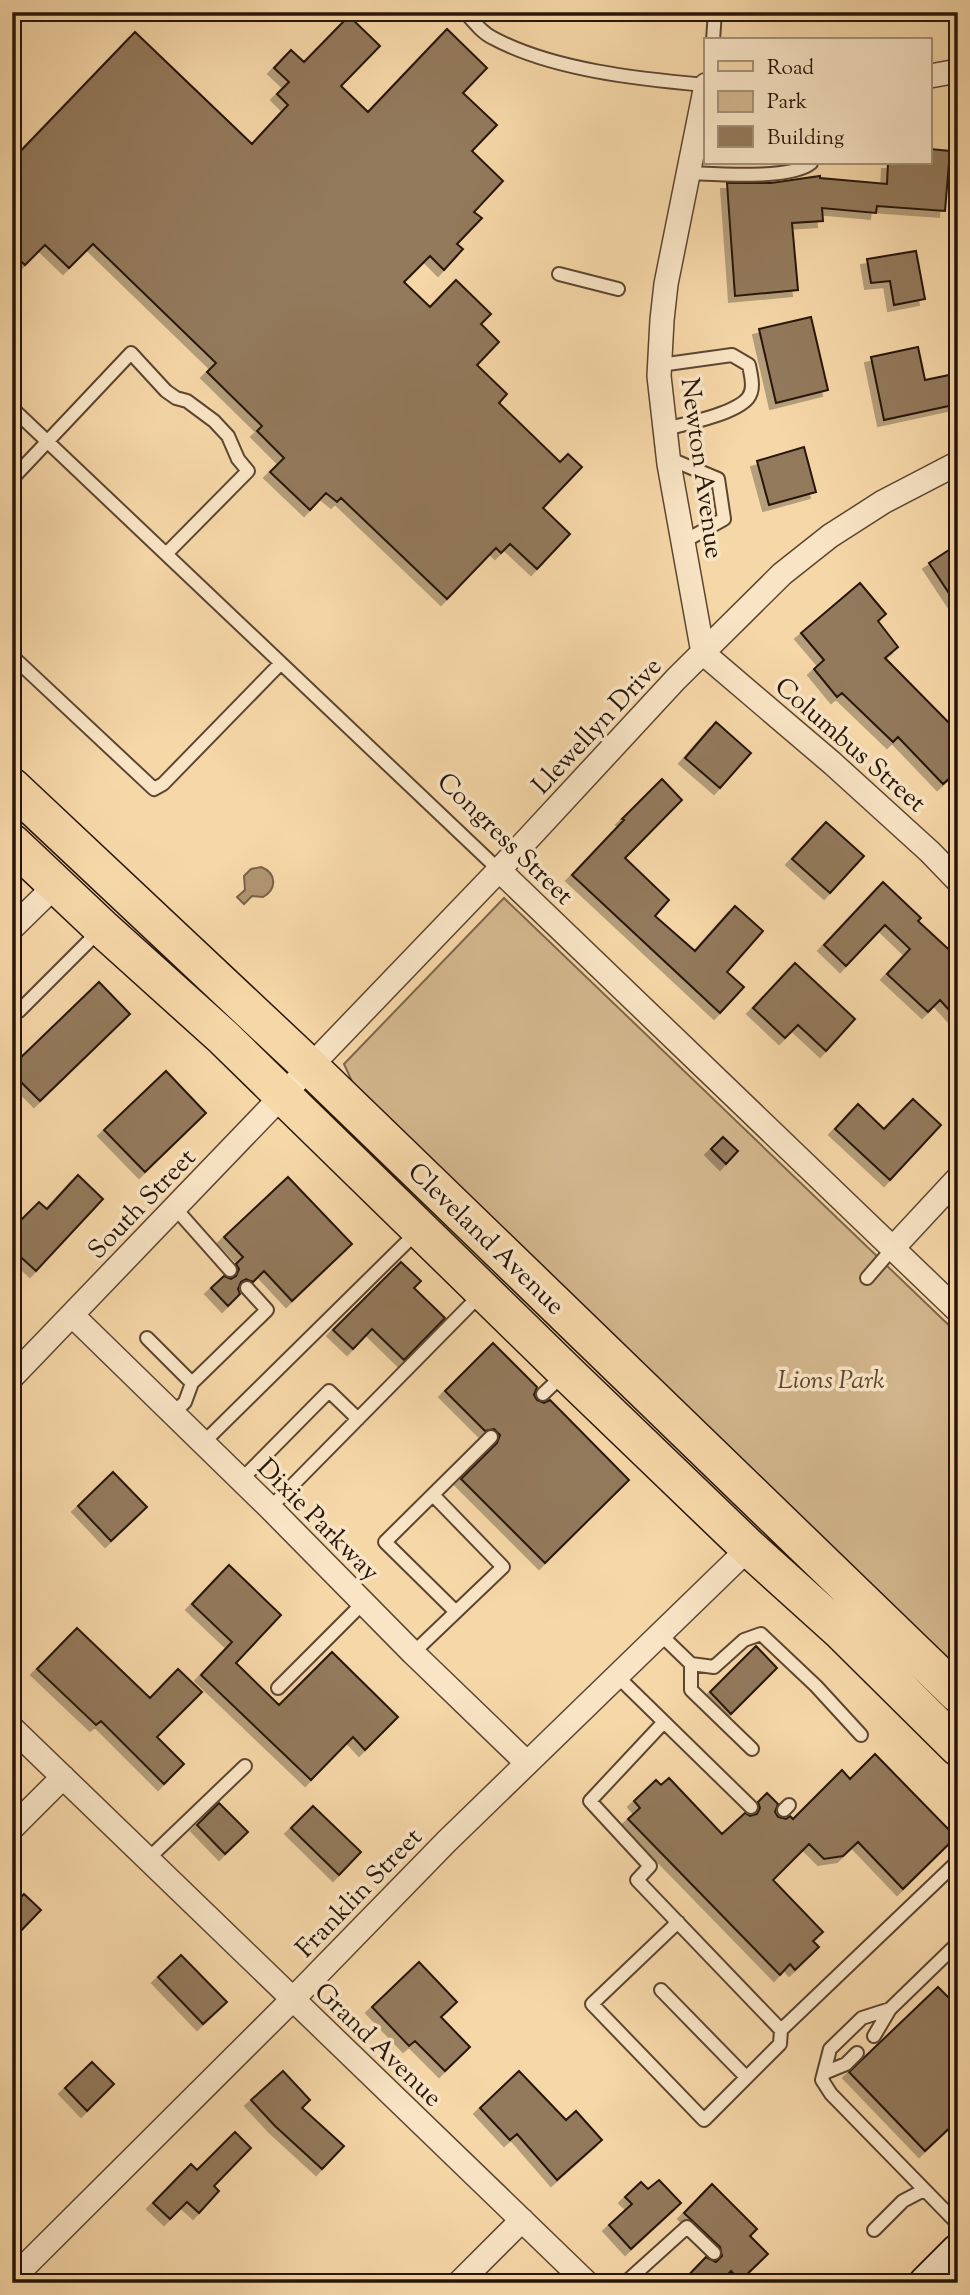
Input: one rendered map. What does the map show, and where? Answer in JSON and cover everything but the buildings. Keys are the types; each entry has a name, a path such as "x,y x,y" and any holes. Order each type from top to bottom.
{"main road":[{"name":"Cleveland Avenue","path":"12,787 310,1067 958,1694"},
{"name":"Cleveland Avenue","path":"12,843 223,1037 484,1292 555,1383 842,1632 958,1747"},
{"path":"748,1548 821,1562"}],"street":[{"path":"932,76 958,71"},
{"name":"Newton Avenue","path":"703,653 668,458 660,365 666,284 704,94"},
{"name":"Llewellyn Drive","path":"310,1067 703,653 782,574 820,542 883,502 958,463"},
{"name":"Columbus Street","path":"703,653 832,763 958,881"},
{"name":"Congress Street","path":"499,870 958,1311"},
{"path":"12,928 56,885"},
{"name":"South Street","path":"12,1377 310,1067"},
{"path":"893,1248 958,1178"},
{"name":"Dixie Parkway","path":"72,1315 527,1763"},
{"name":"Franklin Street","path":"19,2278 436,1852 748,1548"},
{"name":"Grand Avenue","path":"12,1728 587,2283"},
{"path":"12,1828 64,1777"},
{"path":"459,2283 522,2220"},
{"path":"935,2280 958,2251"}],"lane":[{"path":"465,12 491,37 567,65 640,79 704,84"},
{"path":"713,38 716,13"},
{"path":"688,173 728,175 794,172 809,164"},
{"path":"559,274 618,289"},
{"path":"12,479 131,353 166,391 187,401 214,421 228,436 238,459 248,471 166,554"},
{"path":"660,365 732,355 749,365 753,385 748,398 723,414 665,429"},
{"name":"Congress Street","path":"12,408 499,870"},
{"path":"668,458 718,479 724,519 683,542"},
{"path":"12,656 154,789 163,785 281,663"},
{"path":"12,1013 19,1011 102,928"},
{"path":"175,1208 227,1267"},
{"path":"203,1443 420,1229"},
{"path":"867,1278 893,1248"},
{"path":"172,1414 185,1402 192,1383 267,1310 247,1288"},
{"path":"270,1508 484,1292"},
{"path":"147,1338 192,1383"},
{"path":"241,1480 329,1391 358,1419"},
{"path":"456,1612 385,1542 491,1437"},
{"path":"413,1653 503,1567 433,1495"},
{"path":"278,1688 363,1602"},
{"path":"660,1634 691,1664 714,1667 744,1640 761,1634 816,1686 861,1735"},
{"path":"691,1664 691,1690 752,1749"},
{"path":"617,1676 751,1807"},
{"path":"663,1723 590,1801 650,1866 637,1880 781,2030"},
{"path":"148,1859 246,1766"},
{"path":"678,1922 592,2004 704,2120 780,2044 781,2030 958,1861"},
{"path":"874,2036 890,2009 958,1943"},
{"path":"661,1990 746,2077"},
{"path":"890,2009 862,2018 830,2049 822,2080 831,2094 958,2224"},
{"path":"824,2073 846,2064 857,2053"},
{"path":"874,2231 904,2201 924,2190"},
{"path":"625,2283 687,2227 713,2253"}],"green space":[{"name":"Lions Park","path":"504,898 958,1334 958,1671 355,1088 344,1064"}],"shaded area":[{"path":"261,867 270,873 273,886 268,894 263,897 252,896 244,904 237,897 245,890 244,876 251,869"}]}
